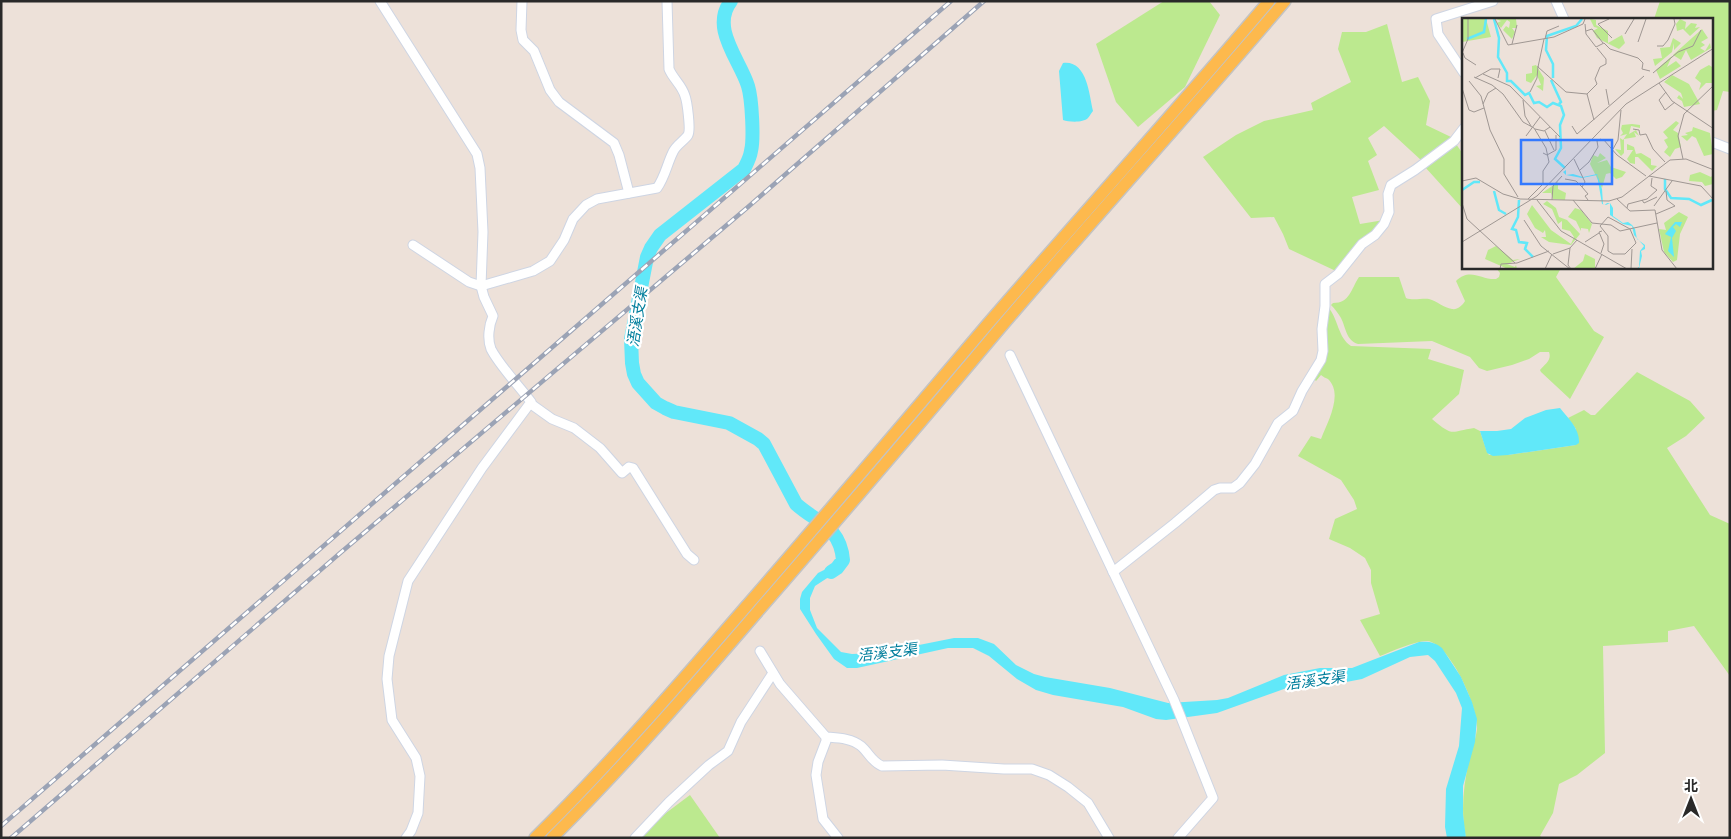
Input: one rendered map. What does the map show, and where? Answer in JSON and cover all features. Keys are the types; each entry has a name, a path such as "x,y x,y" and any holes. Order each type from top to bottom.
{"main road":[{"path":"552,838 602,788 661,724 815,546 841,507 994,318 1202,81 1269,1"},
{"path":"535,838 593,780 640,729 805,539 841,507 1211,88 1285,1"}],"street":[{"path":"380,1 477,154 480,168 483,232 481,286 493,316 489,325 492,349 531,404 552,419 574,428 600,448 622,473 629,467 633,468 687,554 694,560"},
{"path":"522,1 521,30 523,40 534,50 550,90 559,102 614,143 620,155 629,193"},
{"path":"413,245 469,282 481,286 533,271 550,261 564,240 573,219 581,209 597,199 657,188 675,148 689,132 686,96 670,68 667,1"},
{"path":"1462,70 1438,34 1436,19 1493,1"},
{"path":"1556,1 1564,18"},
{"path":"1114,572 1214,490 1233,488 1240,483 1255,464 1276,425 1293,411 1302,391 1321,360 1323,351 1322,329 1325,284 1338,274 1362,244 1375,235 1384,224 1389,212 1388,194 1391,185 1416,170 1454,141 1462,131"},
{"path":"1714,143 1730,149"},
{"path":"1010,355 1174,700 1213,798 1178,838"},
{"path":"406,838 418,813 420,776 416,758 392,720 387,679 389,656 408,581 482,468 531,404"},
{"path":"760,651 773,674 826,737 845,738 855,742 862,747 874,762 882,766 942,765 1032,769 1068,787 1088,803 1109,838"},
{"path":"635,838 709,765 728,751 741,722 773,674"},
{"path":"826,737 816,775 823,819 838,838"}],"green space":[{"path":"1164,1 1209,1 1220,15 1185,87 1138,127 1116,102 1096,44"},
{"path":"1660,1 1730,1 1730,92 1723,91 1717,110 1714,111 1714,18 1654,18"},
{"path":"1387,24 1402,82 1418,77 1430,101 1426,125 1451,137 1462,153 1462,208 1425,167 1422,161 1384,126 1368,138 1377,155 1368,161 1379,190 1352,197 1360,224 1384,220 1338,272 1289,249 1274,217 1251,218 1203,157 1236,135 1264,121 1313,110 1311,103 1351,82 1338,49 1342,32 1366,32"},
{"path":"1497,269 1560,269 1556,277 1594,331 1604,337 1570,399 1540,370 1549,360 1549,352 1540,352 1529,359 1487,371 1479,368 1470,357 1432,341 1358,344 1351,340 1341,318 1331,305 1347,298 1359,277 1399,277 1406,298 1429,299 1443,306 1456,309 1465,301 1456,281 1461,277 1471,274 1496,279 1500,273"},
{"path":"1328,307 1343,338 1351,346 1431,349 1428,359 1464,370 1459,394 1432,419 1444,429 1452,432 1474,428 1480,431 1489,455 1508,455 1576,445 1576,429 1568,418 1584,410 1591,415 1595,415 1637,372 1690,401 1705,418 1686,436 1667,448 1710,515 1730,524 1730,676 1694,626 1668,631 1668,642 1603,646 1605,753 1577,775 1559,784 1553,813 1540,836 1543,838 1466,838 1463,817 1465,786 1477,729 1473,707 1461,678 1445,653 1436,645 1427,641 1410,644 1380,656 1360,620 1380,614 1371,583 1371,570 1365,558 1350,548 1329,539 1335,519 1357,509 1354,500 1341,480 1298,456 1311,436 1321,439 1333,409 1333,385 1321,375 1316,381 1312,377 1314,375"},
{"path":"690,795 720,838 641,838 662,816"}],"water":[{"path":"1063,63 1077,67 1086,80 1093,111 1083,121 1072,122 1063,120 1059,71"},
{"path":"1560,408 1578,433 1579,443 1576,445 1508,455 1493,456 1487,453 1480,431 1511,429 1525,418 1546,410"},
{"path":"838,559 847,559 841,569 815,586 810,598 810,610 817,628 841,652 852,654 879,653 954,638 978,638 994,644 1016,665 1034,674 1110,688 1168,703 1228,698 1284,675 1320,668 1352,668 1419,642 1437,644 1442,648 1461,677 1477,719 1475,742 1463,786 1463,814 1466,838 1447,838 1445,827 1446,789 1459,746 1462,708 1456,693 1435,661 1428,655 1410,657 1362,679 1341,683 1295,685 1217,713 1166,720 1156,719 1123,707 1053,695 1036,690 1017,679 989,656 973,648 948,648 857,668 847,668 834,659 800,609 802,592 818,573 834,565"}],"waterway":[{"name":"浯溪支渠","path":"731,1 725,11 725,33 748,86 752,129 750,156 744,169 660,235 651,248 647,257 631,339 632,363 638,383 656,403 674,412 729,423 764,444 796,504 826,526 837,540 843,560 831,572"}],"railway":[{"path":"1,826 951,1"},
{"path":"11,838 339,554 748,207 984,1"}]}
